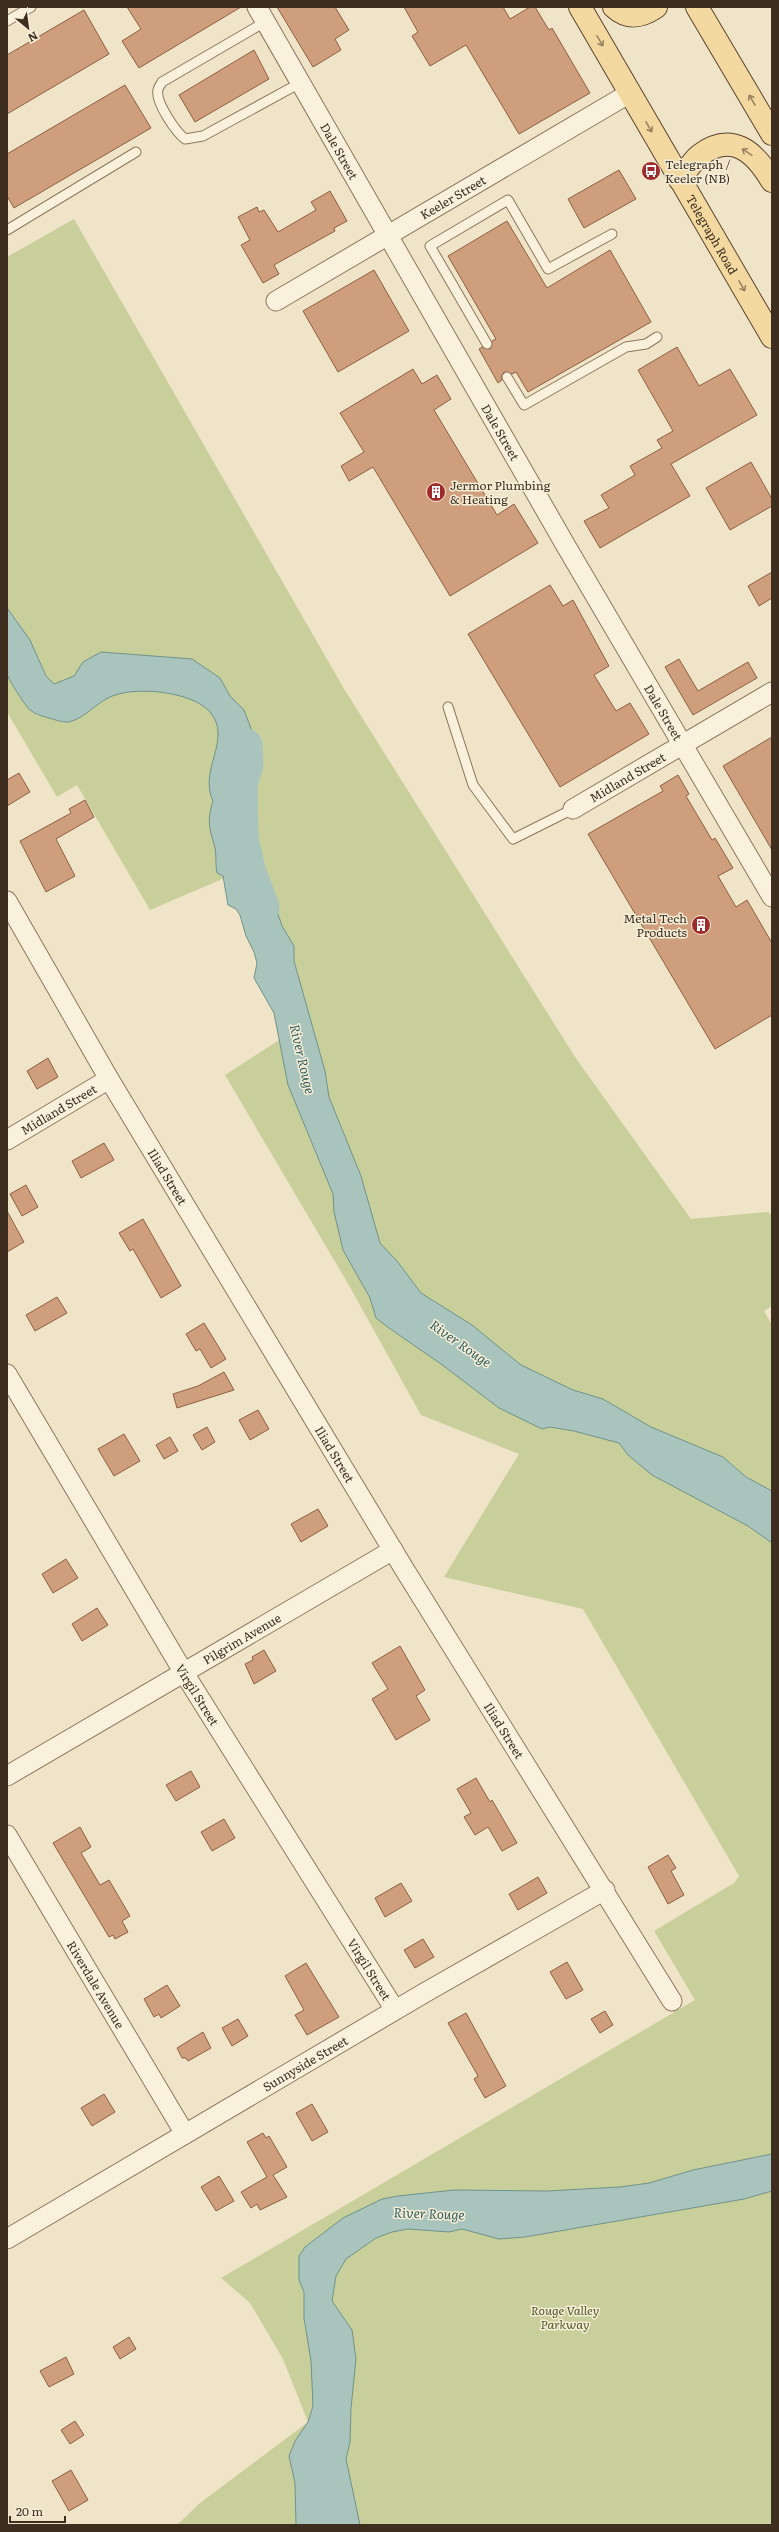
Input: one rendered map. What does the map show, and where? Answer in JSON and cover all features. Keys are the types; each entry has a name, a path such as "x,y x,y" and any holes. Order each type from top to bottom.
{"main road":[{"name":"Telegraph Road","path":"580,7 772,337"},
{"path":"614,7 622,14 632,17 646,14 656,7"},
{"path":"697,7 772,134"},
{"path":"680,180 699,156 720,144 733,144 757,159 772,181"}],"street":[{"name":"Dale Street","path":"261,15 682,745 772,897"},
{"name":"Keeler Street","path":"276,300 389,236 630,93"},
{"name":"Midland Street","path":"573,809 772,692"},
{"name":"Iliad Street","path":"7,901 109,1079 393,1550 605,1890 672,2001"},
{"name":"Midland Street","path":"7,1140 109,1079"},
{"name":"Virgil Street","path":"7,1374 184,1673 395,2010"},
{"name":"Pilgrim Avenue","path":"7,1776 393,1550"},
{"name":"Riverdale Avenue","path":"7,1835 186,2134"},
{"name":"Sunnyside Street","path":"7,2239 395,2010 605,1890"}],"lane":[{"path":"7,21 31,7"},
{"path":"261,15 162,82 158,90 159,101 177,133 185,138 202,136 300,83"},
{"path":"7,230 136,152"},
{"path":"487,344 430,246 508,200 548,269 612,234"},
{"path":"507,377 524,405 626,347 646,344 657,337"},
{"path":"448,707 473,784 513,839 573,809"}],"green space":[{"name":"Rouge Valley Parkway","path":"74,219 343,687 575,1057 691,1219 768,1212 772,1215 772,1306 764,1311 772,1325 772,2525 177,2525 200,2503 308,2422 283,2359 250,2303 221,2278 695,2000 654,1931 734,1883 739,1876 583,1609 444,1577 519,1454 421,1415 347,1282 225,1075 310,1020 294,961 294,946 282,926 271,893 255,865 150,910 77,785 57,797 7,712 7,257"}],"water":[{"path":"7,608 30,640 46,676 54,684 74,676 83,662 101,652 192,659 220,678 230,696 244,710 252,731 255,766 252,776 236,798 235,816 239,851 271,893 282,926 294,946 294,961 325,1071 329,1097 361,1176 380,1243 397,1261 421,1293 472,1325 521,1365 573,1390 603,1399 651,1427 723,1457 746,1477 772,1491 772,1543 748,1526 652,1475 628,1455 619,1443 574,1431 550,1427 542,1429 499,1408 441,1364 376,1318 370,1298 343,1250 334,1212 333,1194 288,1085 274,1013 254,978 257,963 254,952 246,936 240,915 236,909 228,905 223,876 217,873 215,847 209,823 213,801 209,778 217,744 218,733 216,722 210,712 190,699 161,692 146,691 119,694 108,698 81,717 69,722 58,721 34,713 25,704 7,674"},
{"path":"772,2154 772,2191 744,2199 525,2237 499,2239 462,2229 449,2232 408,2229 392,2232 376,2238 346,2259 336,2276 332,2301 352,2330 356,2359 351,2408 350,2442 346,2459 360,2525 296,2525 295,2483 289,2456 295,2441 308,2422 313,2406 311,2361 304,2318 304,2292 299,2280 299,2256 305,2247 343,2218 382,2199 454,2190 547,2191 620,2187 649,2183 693,2170"}],"building":[{"path":"127,7 241,7 139,68 122,41 141,29"},
{"path":"277,7 335,7 349,30 335,39 341,50 313,67"},
{"path":"404,7 503,7 510,19 530,7 535,7 549,30 552,28 590,93 519,134 466,45 430,66 412,36 418,32"},
{"path":"84,10 109,54 7,114 7,55"},
{"path":"254,50 269,79 195,122 179,95"},
{"path":"125,85 151,128 14,208 7,196 7,154"},
{"path":"619,170 636,199 584,228 568,199"},
{"path":"330,191 347,221 334,228 335,231 274,265 279,274 263,283 241,245 250,240 238,217 257,207 259,212 264,210 278,232 316,210 311,202"},
{"path":"507,221 547,288 610,250 651,322 528,392 516,372 512,374 504,372 501,377 502,380 498,383 479,349 482,347 490,349 492,341 496,339 448,256"},
{"path":"374,270 409,331 338,372 303,311"},
{"path":"677,347 699,386 730,369 757,415 671,464 690,496 600,548 584,521 609,508 601,495 635,475 630,466 662,448 657,440 673,431 638,370"},
{"name":"Jermor Plumbing & Heating","path":"413,369 422,384 437,375 451,399 434,410 497,515 514,504 538,543 450,596 373,467 349,481 341,466 364,452 340,413"},
{"path":"751,462 772,499 772,506 730,530 706,488"},
{"path":"772,572 772,598 759,606 748,586"},
{"path":"550,585 563,606 573,600 609,666 594,675 616,711 630,703 649,734 560,787 468,634"},
{"path":"679,659 698,691 748,662 757,678 693,715 665,667"},
{"path":"772,737 772,850 723,766"},
{"path":"19,773 30,792 7,806 7,780"},
{"name":"Metal Tech Products","path":"678,775 689,794 686,796 712,840 715,838 733,868 718,876 736,907 747,900 772,943 772,1015 715,1049 588,834 663,791 660,786"},
{"path":"85,800 94,817 56,839 75,876 46,892 20,841 71,813 69,809"},
{"path":"48,1058 58,1077 37,1089 27,1071"},
{"path":"104,1143 114,1160 81,1178 72,1161"},
{"path":"26,1185 38,1207 22,1216 10,1194"},
{"path":"7,1211 24,1242 7,1252"},
{"path":"143,1219 181,1286 161,1298 133,1249 130,1251 119,1233"},
{"path":"57,1297 67,1313 35,1331 26,1315"},
{"path":"204,1323 226,1359 211,1368 200,1349 196,1351 186,1334"},
{"path":"224,1372 234,1390 177,1408 173,1394 198,1386"},
{"path":"258,1410 269,1429 250,1440 239,1420"},
{"path":"207,1427 215,1442 202,1450 193,1435"},
{"path":"124,1434 140,1461 114,1476 98,1449"},
{"path":"170,1437 178,1451 164,1459 156,1445"},
{"path":"318,1509 328,1526 301,1542 291,1524"},
{"path":"66,1559 78,1578 53,1593 42,1574"},
{"path":"97,1608 108,1625 82,1641 72,1624"},
{"path":"400,1646 425,1690 416,1696 430,1720 396,1740 372,1699 388,1689 372,1663"},
{"path":"264,1650 276,1671 254,1684 245,1664 253,1660 252,1657"},
{"path":"191,1771 200,1787 176,1801 166,1785"},
{"path":"476,1778 490,1802 492,1800 517,1843 502,1851 488,1827 475,1835 464,1817 471,1813 457,1789"},
{"path":"224,1819 235,1838 212,1851 201,1832"},
{"path":"80,1827 91,1847 81,1853 100,1885 109,1880 130,1916 122,1921 128,1932 115,1939 113,1935 109,1937 53,1843"},
{"path":"668,1855 676,1868 671,1871 684,1895 668,1904 648,1867"},
{"path":"538,1877 547,1893 518,1910 509,1894"},
{"path":"401,1883 412,1901 385,1917 375,1898"},
{"path":"423,1939 434,1957 415,1968 404,1950"},
{"path":"567,1962 583,1990 566,1999 550,1972"},
{"path":"306,1963 339,2017 307,2035 295,2015 304,2010 285,1976"},
{"path":"167,1985 180,2006 161,2018 159,2014 154,2017 144,1999"},
{"path":"605,2011 613,2025 600,2033 591,2019"},
{"path":"466,2013 506,2086 485,2098 474,2079 478,2076 448,2023"},
{"path":"238,2019 248,2036 232,2046 222,2028"},
{"path":"203,2032 211,2048 188,2061 186,2058 182,2058 177,2048"},
{"path":"104,2094 115,2112 92,2126 81,2108"},
{"path":"312,2104 328,2132 312,2141 296,2113"},
{"path":"263,2133 266,2138 269,2136 287,2167 273,2175 287,2197 260,2210 257,2204 251,2208 241,2192 267,2177 247,2142"},
{"path":"219,2176 234,2201 216,2211 201,2187"},
{"path":"129,2337 136,2349 120,2359 113,2347"},
{"path":"66,2357 74,2374 49,2387 40,2371"},
{"path":"75,2421 84,2435 70,2444 61,2430"},
{"path":"71,2470 88,2500 69,2511 52,2481"}],"waterway":[{"name":"River Rouge","path":"246,745 247,764 241,784 242,838 249,870 263,907"}],"place":[{"name":"Telegraph / Keeler (NB)","path":"651,171"},
{"name":"Jermor Plumbing & Heating","path":"436,492"},
{"name":"Metal Tech Products","path":"701,925"}]}
